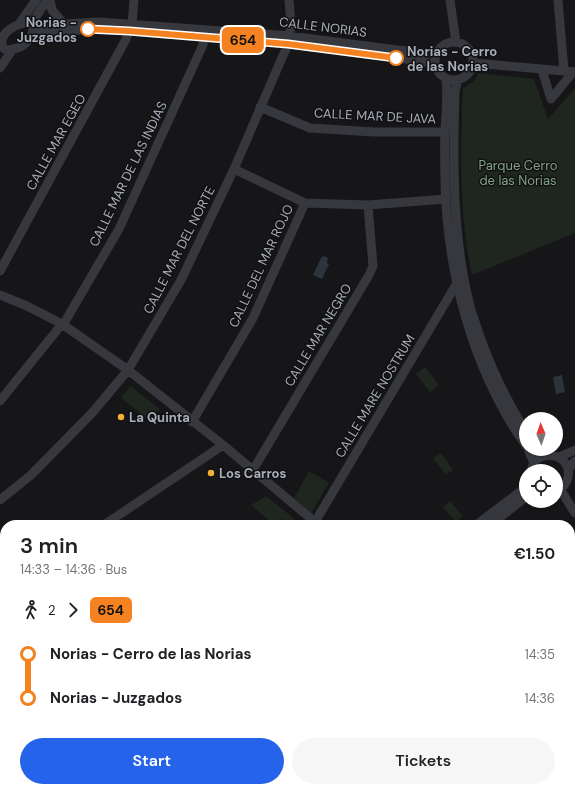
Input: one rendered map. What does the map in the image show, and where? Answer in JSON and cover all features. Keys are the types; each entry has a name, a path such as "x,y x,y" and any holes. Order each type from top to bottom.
{"street":[{"path":"19,24 36,0"},
{"path":"3,45 21,46 27,43 31,28 47,0"},
{"path":"50,0 52,10 63,23"},
{"name":"CALLE MAR EGEO","path":"0,271 126,41 130,27 134,0"},
{"path":"290,0 291,25 289,40 422,61 435,66"},
{"path":"451,0 456,42"},
{"path":"542,70 551,99 572,71 558,0"},
{"name":"CALLE NORIAS","path":"31,28 63,23 99,22 130,27 437,53"},
{"path":"0,68 3,45 8,30 19,24 26,23 31,28 88,29 130,27"},
{"name":"CALLE MAR DE LAS INDIAS","path":"0,401 62,325 118,229 206,33"},
{"name":"CALLE MAR DEL NORTE","path":"0,500 31,475 83,422 128,370 181,280 234,170 289,40"},
{"path":"456,42 467,46 474,57 474,63 469,74 464,78 458,80 446,79 441,76 435,66 435,59 437,53 445,44 456,42"},
{"path":"474,63 542,70 572,71"},
{"path":"446,79 446,199 449,236 457,283 462,305 479,360 508,420 519,436"},
{"path":"458,80 455,91 454,184 458,236 464,281 469,304 488,358 519,421"},
{"name":"CALLE MAR DE JAVA","path":"260,107 310,128 374,132 445,132"},
{"path":"234,170 305,203 368,205 446,199"},
{"name":"CALLE DEL MAR ROJO","path":"192,422 253,318 305,203"},
{"name":"CALLE MAR NEGRO","path":"253,470 373,266 368,205"},
{"name":"CALLE MARE NOSTRUM","path":"317,520 457,283"},
{"path":"0,295 27,306 62,325 128,370 223,445 310,520"},
{"path":"111,520 223,445"},
{"path":"554,456 559,457 575,450"},
{"path":"535,464 541,456"},
{"path":"559,457 566,465 568,470 567,481 563,485"},
{"path":"568,470 575,462"},
{"path":"483,520 519,493"},
{"path":"563,496 575,512"},
{"path":"496,520 519,502"}],"green space":[{"name":"Parque Cerro de las Norias","path":"479,73 534,79 548,119 575,88 575,233 472,275 463,205 461,158 462,111 463,88 473,82"},
{"path":"425,367 439,385 430,392 416,374"},
{"path":"130,386 160,409 150,421 121,398"},
{"path":"441,453 453,470 446,475 433,458"},
{"path":"309,471 329,483 311,513 294,498"},
{"path":"266,496 296,520 268,520 251,505"},
{"path":"450,501 463,516 458,520 454,520 443,507"}],"shaded area":[{"path":"324,256 328,258 327,263 329,264 322,279 313,275 321,258"},
{"path":"562,375 565,392 556,394 553,377"}],"bus line":[{"name":"654","path":"88,29 288,44 396,58"}],"place":[{"name":"Norias - Juzgados","path":"88,29"},
{"name":"Norias - Cerro de las Norias","path":"396,58"},
{"name":"La Quinta","path":"121,417"},
{"name":"Los Carros","path":"211,473"}]}
